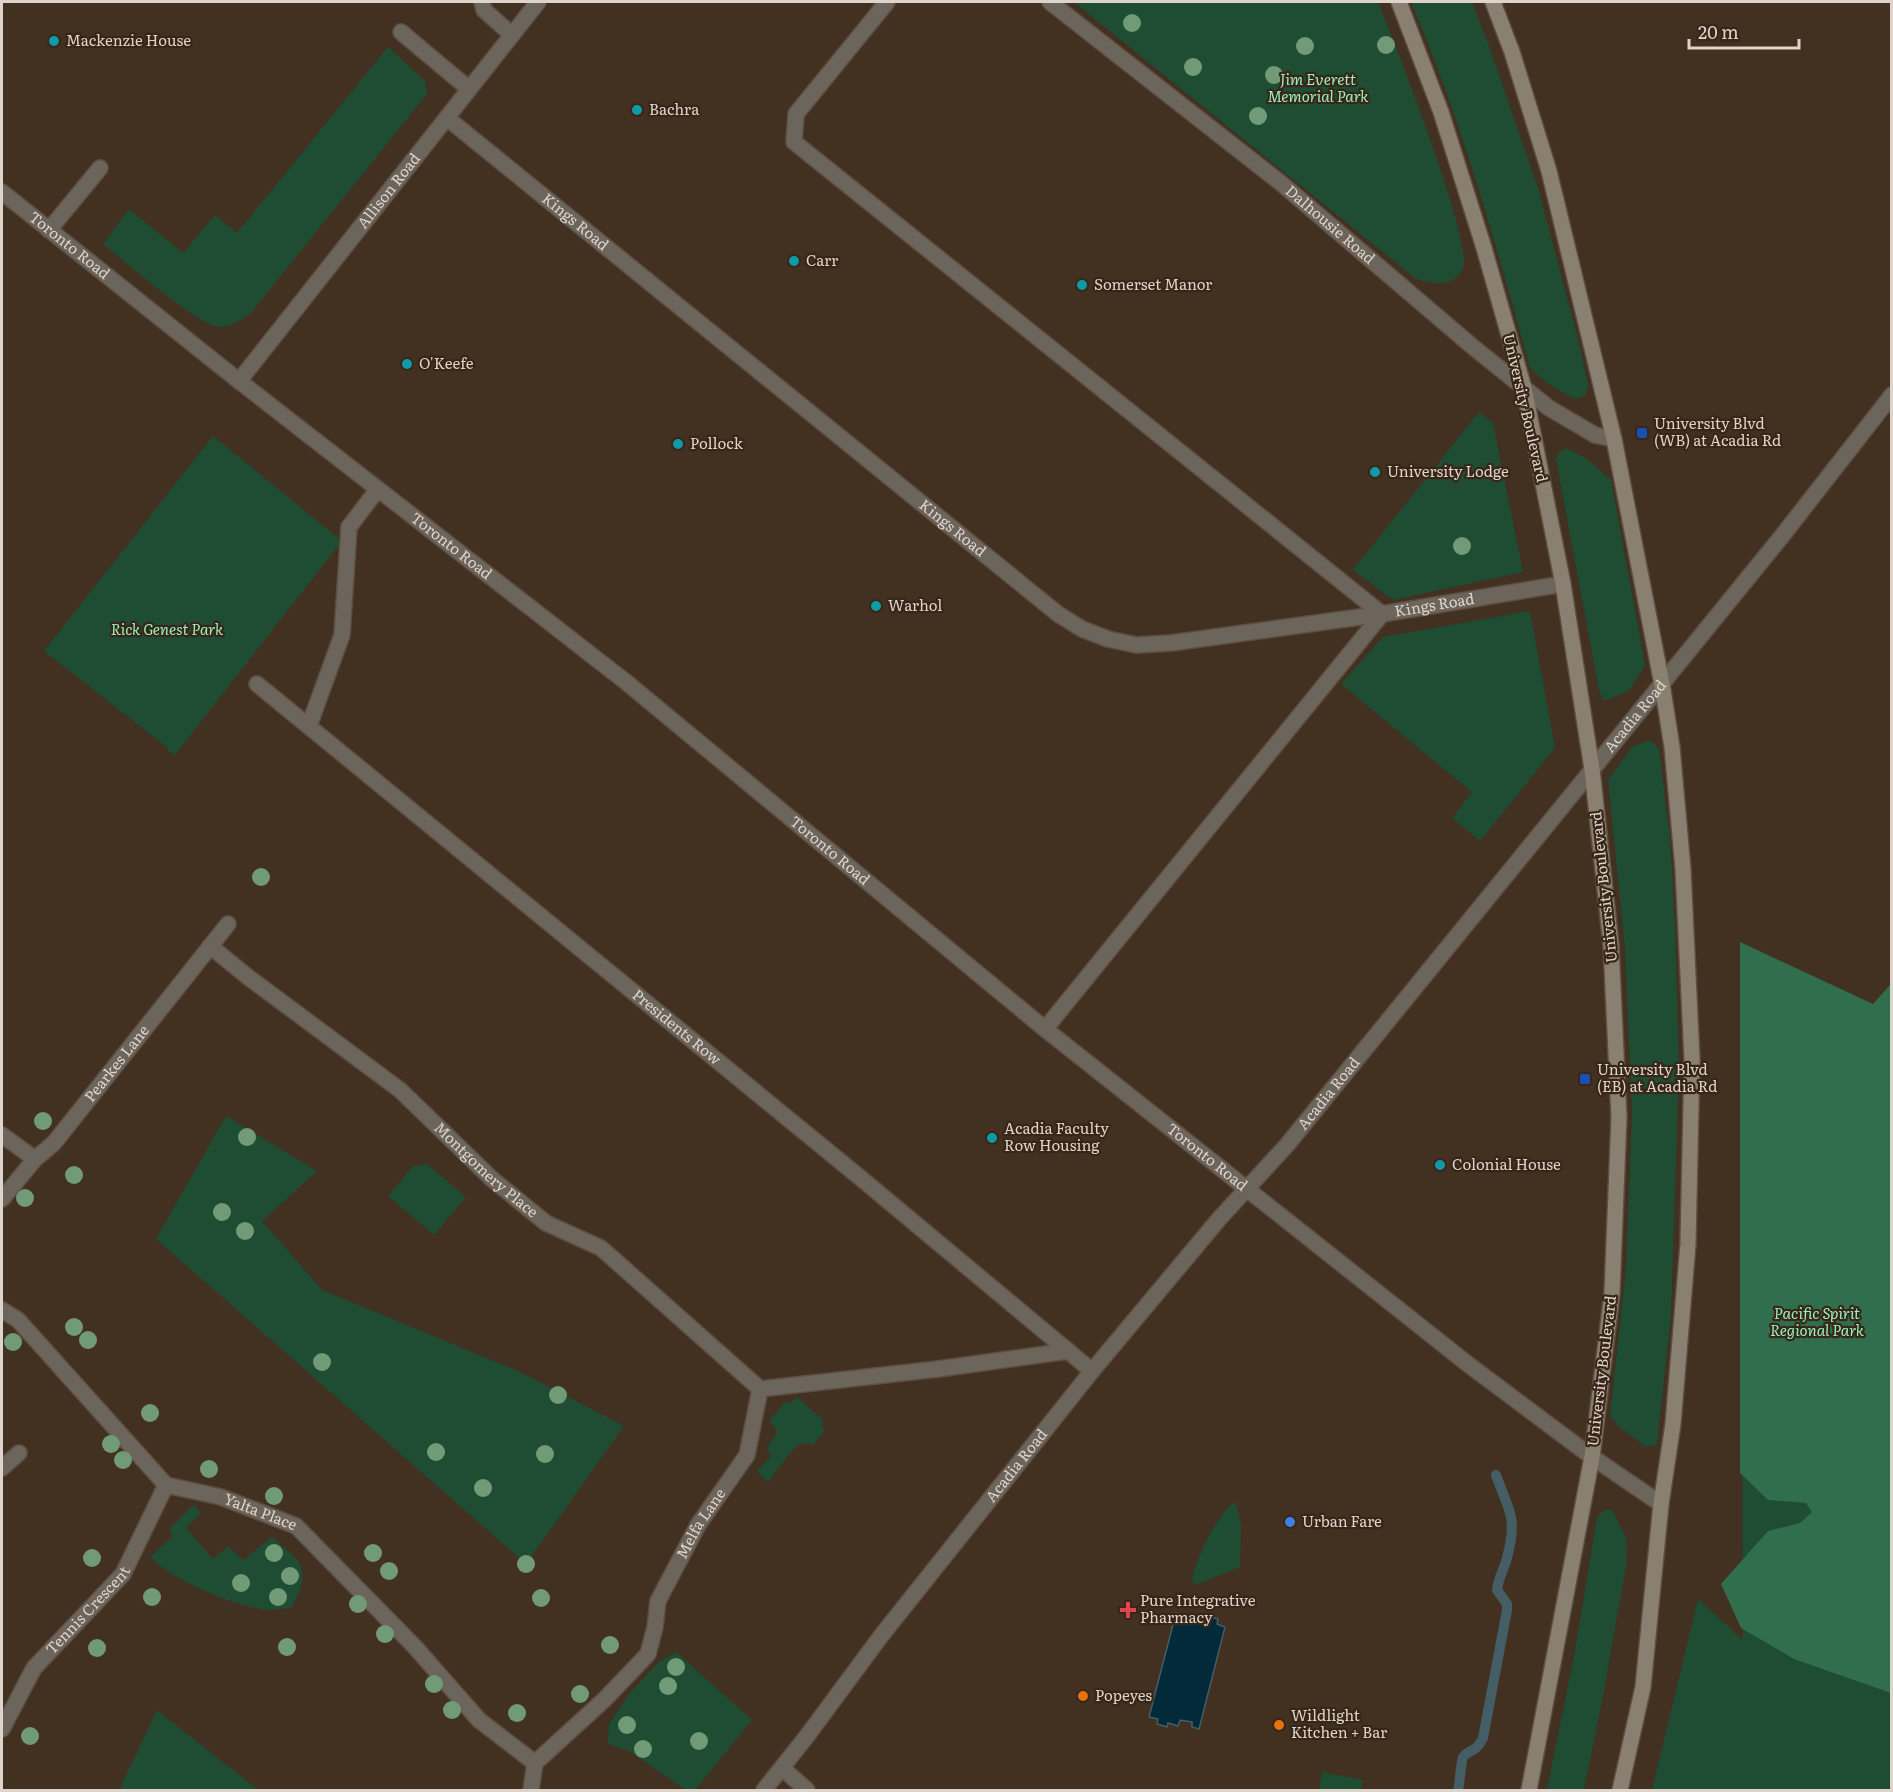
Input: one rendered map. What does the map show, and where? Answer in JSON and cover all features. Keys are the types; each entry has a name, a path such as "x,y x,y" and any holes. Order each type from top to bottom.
{"main road":[{"name":"University Boulevard","path":"1399,2 1441,112 1484,248 1524,388 1563,584 1592,768 1611,945 1619,1117 1612,1293 1593,1457 1529,1791"},
{"path":"1493,2 1512,52 1550,171 1614,439 1662,684 1672,747 1683,869 1692,1059 1689,1244 1673,1424 1661,1504 1643,1688 1620,1791"}],"street":[{"name":"Allison Road","path":"239,381 538,2"},
{"path":"887,2 796,114 794,141 1382,614 1045,1029"},
{"name":"Dalhousie Road","path":"1050,2 1282,184 1473,347 1549,408 1595,435 1614,439"},
{"path":"480,4 512,35"},
{"path":"401,32 469,89"},
{"name":"Kings Road","path":"447,118 1058,615 1082,629 1108,639 1136,645 1171,643 1382,614 1563,584"},
{"path":"49,230 100,168"},
{"name":"Toronto Road","path":"2,192 239,381 626,682 1045,1029 1469,1365 1593,1457 1661,1504"},
{"name":"Acadia Road","path":"764,1791 881,1636 1092,1371 1219,1219 1295,1136 1782,536 1892,395"},
{"path":"309,726 342,635 349,527 378,489"},
{"name":"Presidents Row","path":"257,684 1092,1371"},
{"name":"Pearkes Lane","path":"2,1199 35,1159 54,1143 228,924"},
{"name":"Montgomery Place","path":"210,946 400,1090 492,1179 546,1223 601,1248 760,1389"},
{"path":"2,1135 35,1159"},
{"path":"2,1310 18,1320 166,1485"},
{"path":"760,1389 938,1369 1068,1351"},
{"name":"Melfa Lane","path":"535,1763 605,1699 648,1654 655,1627 658,1601 698,1525 747,1455 760,1389"},
{"path":"2,1468 19,1453"},
{"name":"Tennis Crescent","path":"2,1729 34,1668 123,1574 166,1485"},
{"name":"Yalta Place","path":"166,1485 221,1497 296,1526 415,1647 479,1720 535,1763"},
{"path":"531,1791 535,1763"},
{"path":"782,1768 807,1791"}],"green space":[{"name":"Jim Everett Memorial Park","path":"1074,2 1378,2 1430,139 1456,220 1463,250 1463,268 1459,275 1442,283 1415,278"},
{"path":"1411,2 1472,2 1538,188 1578,339 1588,384 1586,395 1575,399 1545,381 1530,367 1491,228 1462,136"},
{"path":"388,47 425,81 427,94 250,314 220,327 210,324 179,305 103,244 129,209 183,253 215,215 237,233"},
{"path":"1479,412 1493,423 1523,572 1393,600 1353,570"},
{"name":"Rick Genest Park","path":"213,436 342,541 174,756 163,744 44,651"},
{"path":"1566,448 1587,459 1611,480 1645,665 1629,691 1604,701 1599,690 1556,459 1559,452"},
{"path":"1530,611 1555,748 1480,841 1452,818 1472,792 1341,684 1383,637"},
{"path":"1650,740 1659,749 1670,839 1679,1067 1671,1315 1657,1444 1646,1447 1618,1426 1610,1416 1626,1269 1632,1111 1625,947 1608,780 1632,747"},
{"name":"Pacific Spirit Regional Park","path":"1740,942 1873,1004 1891,984 1891,1782 1889,1790 1652,1790 1698,1599 1743,1640"},
{"name":"Pacific Spirit Regional Park","path":"1740,942 1873,1004 1891,984 1891,1693 1794,1659 1741,1628 1721,1584 1768,1531 1800,1523 1812,1512 1806,1503 1768,1500 1740,1473"},
{"path":"226,1116 317,1171 262,1221 322,1290 518,1371 624,1426 526,1564 156,1239"},
{"path":"427,1164 466,1197 434,1235 388,1196 413,1166"},
{"path":"797,1397 824,1421 821,1425 825,1430 813,1445 800,1443 768,1482 757,1471 772,1455 766,1449 778,1432 769,1421 786,1401 790,1404"},
{"path":"1232,1503 1236,1504 1241,1524 1240,1567 1195,1585 1192,1579 1203,1548 1213,1529"},
{"path":"194,1504 201,1514 186,1528 213,1559 228,1546 243,1560 272,1537 294,1557 299,1563 302,1580 291,1608 268,1610 238,1604 173,1575 150,1557 173,1536 169,1529"},
{"path":"1605,1510 1612,1510 1626,1537 1627,1561 1584,1790 1547,1790 1575,1651 1597,1517"},
{"path":"676,1652 752,1720 695,1790 686,1790 629,1751 608,1744 609,1724 630,1693 659,1662"},
{"path":"157,1710 258,1790 119,1790"},
{"path":"1322,1772 1363,1780 1361,1790 1319,1790"}],"water":[{"path":"1176,1613 1186,1615 1185,1621 1194,1623 1196,1618 1205,1621 1207,1616 1218,1619 1217,1624 1225,1627 1199,1729 1192,1727 1192,1722 1180,1720 1178,1726 1168,1723 1167,1727 1157,1724 1158,1719 1149,1717"}],"waterway":[{"path":"1458,1790 1463,1757 1478,1746 1483,1738 1507,1610 1507,1604 1497,1590 1507,1558 1512,1523 1496,1475"}],"place":[{"name":"Mackenzie House","path":"54,41"},
{"name":"Bachra","path":"637,110"},
{"name":"Carr","path":"794,261"},
{"name":"Somerset Manor","path":"1082,285"},
{"name":"O'Keefe","path":"407,364"},
{"name":"University Blvd (WB) at Acadia Rd","path":"1642,433"},
{"name":"Pollock","path":"678,444"},
{"name":"University Lodge","path":"1375,472"},
{"name":"Warhol","path":"876,606"},
{"name":"University Blvd (EB) at Acadia Rd","path":"1585,1079"},
{"name":"Acadia Faculty Row Housing","path":"992,1138"},
{"name":"Colonial House","path":"1440,1165"},
{"name":"Urban Fare","path":"1290,1522"},
{"name":"Pure Integrative Pharmacy","path":"1128,1610"},
{"name":"Popeyes","path":"1083,1696"},
{"name":"Wildlight Kitchen + Bar","path":"1279,1725"}]}
